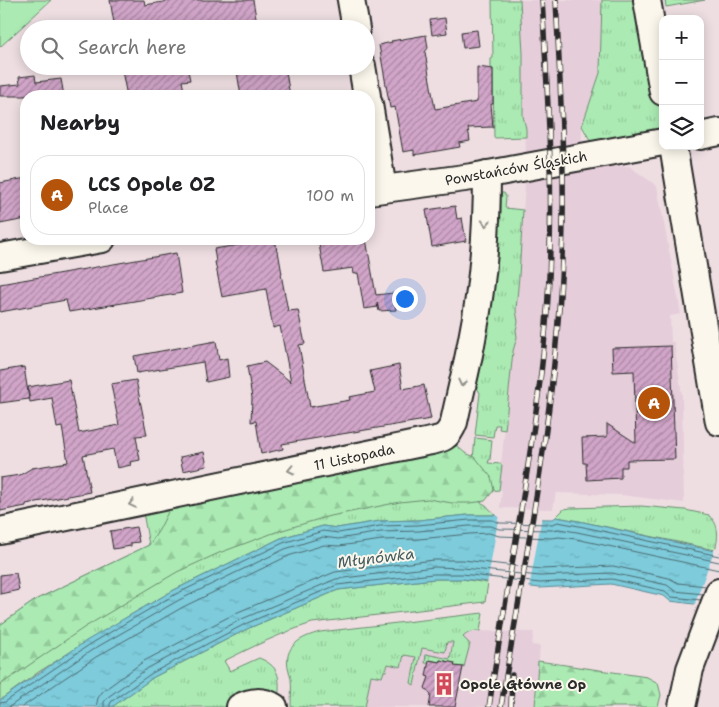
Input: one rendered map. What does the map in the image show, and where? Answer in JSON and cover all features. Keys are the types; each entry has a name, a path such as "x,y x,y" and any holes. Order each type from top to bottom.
{"street":[{"path":"351,0 354,20"},
{"path":"647,0 659,69"},
{"path":"364,75 367,90"},
{"path":"704,135 719,132"},
{"name":"Powstańców Śląskich","path":"376,190 487,174 659,143"},
{"path":"674,150 719,416"},
{"name":"11 Listopada","path":"0,531 422,443 446,436 454,422 478,304 486,227 487,174"},
{"path":"0,257 68,245"},
{"path":"682,707 690,669 719,592"},
{"path":"240,707 250,702 264,702 274,707"}],"shaded area":[{"path":"520,0 602,0 600,73 582,126 581,171 629,166 657,186 681,314 670,316 671,342 674,342 682,395 684,503 622,495 556,493 553,509 500,508 502,490 499,489 501,465 513,351 517,337 518,322 516,310 525,185 526,129 523,116 523,54"},
{"path":"475,631 534,632 532,645 540,646 535,707 300,707 315,660 450,642"}],"green space":[{"path":"0,0 51,0 29,20 20,20 20,29 0,47"},
{"path":"492,0 520,0 523,54 523,116 526,137 494,138 493,69 491,68 491,59 493,58"},
{"path":"602,0 647,0 659,69 659,143 598,154 582,126 600,73"},
{"path":"665,0 705,0 666,7"},
{"path":"501,193 504,193 506,196 505,208 523,210 516,310 518,322 517,337 513,351 505,430 499,429 500,425 495,425 493,437 475,435 480,393 472,379 492,283 501,211"},
{"path":"475,438 492,440 488,463 502,465 499,490 491,491 471,481"},
{"path":"451,441 465,453 475,457 491,477 494,490 485,501 452,503 428,499 400,502 326,517 276,532 219,553 177,572 85,627 0,685 0,625 37,599 149,545 173,503"},
{"path":"454,489 486,505 495,515 380,521 337,528 323,526 281,538 174,590 127,617 40,671 0,700 0,625 37,599 149,545 142,507"},
{"path":"641,506 685,510 709,515 715,522 717,531 715,550 556,517 564,509 571,508"},
{"path":"434,579 462,579 488,583 485,602 312,623 256,645 224,661 230,671 259,658 267,662 276,670 278,676 278,702 231,707 112,707 154,677 247,629 338,590"},
{"path":"483,613 480,631 471,632 463,637 470,644 464,667 454,666 454,663 440,660 439,662 430,660 429,663 425,663 426,654 450,659 453,642 447,642 445,652 422,648 414,685 411,683 416,657 404,655 401,667 388,664 382,677 371,675 365,707 291,707 291,679 287,659 296,643 307,636 320,632"},
{"path":"538,661 647,677 658,683 661,695 658,707 535,707"}],"water":[{"name":"Młynówka","path":"468,515 495,515 500,518 553,519 556,517 719,552 702,605 670,601 664,596 611,584 540,588 462,579 434,579 338,590 247,629 154,677 112,707 0,707 0,700 86,641 174,590 281,538 323,526 337,528 380,521 418,520"}],"pier":[{"path":"499,514 542,516 529,589 487,585"},
{"path":"715,548 719,549 719,614 694,606"}],"building":[{"path":"110,0 144,0 145,5 175,0 253,0 256,20 113,20"},
{"path":"445,18 447,33 432,35 430,20"},
{"path":"477,30 479,46 463,48 461,32"},
{"path":"426,35 428,48 425,52 435,109 477,102 477,67 493,69 493,104 491,104 493,127 468,128 470,141 459,143 460,147 414,155 414,150 403,152 395,107 390,108 379,45"},
{"path":"35,75 36,82 61,79 63,90 20,90 20,96 0,96 0,86 20,84 19,77"},
{"path":"123,75 189,75 190,80 182,81 184,90 126,90"},
{"path":"238,75 286,75 289,90 240,90"},
{"path":"20,179 20,220 0,224 0,183"},
{"path":"455,206 457,219 462,218 466,241 432,247 426,210"},
{"path":"238,245 276,245 288,311 298,310 305,344 299,345 310,407 350,400 349,397 375,392 370,371 399,365 403,389 424,385 431,419 282,444 283,449 261,454 256,421 251,422 252,398 247,366 265,362 291,382 280,326 273,328 266,289 222,297 214,249"},
{"path":"319,245 367,245 376,295 393,293 396,310 379,311 378,307 364,309 358,273 354,274 353,268 324,272"},
{"path":"176,253 182,293 69,312 66,300 0,312 0,284"},
{"path":"216,341 219,360 227,358 229,377 206,382 203,362 137,373 134,356"},
{"path":"671,346 675,459 627,460 627,467 621,467 621,478 587,480 586,463 583,463 582,438 607,437 607,424 636,443 634,371 613,372 612,348"},
{"path":"24,367 29,399 0,403 0,371"},
{"path":"69,380 79,433 119,425 111,384 136,380 147,435 136,436 140,460 130,462 131,465 117,468 113,449 83,455 90,492 0,511 0,478 20,475 32,468 68,462 62,427 57,428 52,398 30,402 28,387"},
{"path":"204,452 207,466 183,471 180,457"},
{"path":"136,527 139,542 131,543 131,546 113,549 110,531"},
{"path":"16,573 19,590 0,594 0,575"},
{"name":"Opole Główne Op","path":"429,660 455,663 454,666 463,667 455,707 429,707 431,695 425,688 429,677 426,676"}],"railway":[{"path":"489,707 530,452 546,325 551,203 549,122 542,0"},
{"path":"501,707 543,450 556,347 563,221 556,0"},
{"path":"511,707 512,675"}],"place":[{"name":"LCS Opole OZ","path":"654,403"},
{"name":"Opole Główne Op","path":"444,684"}]}
